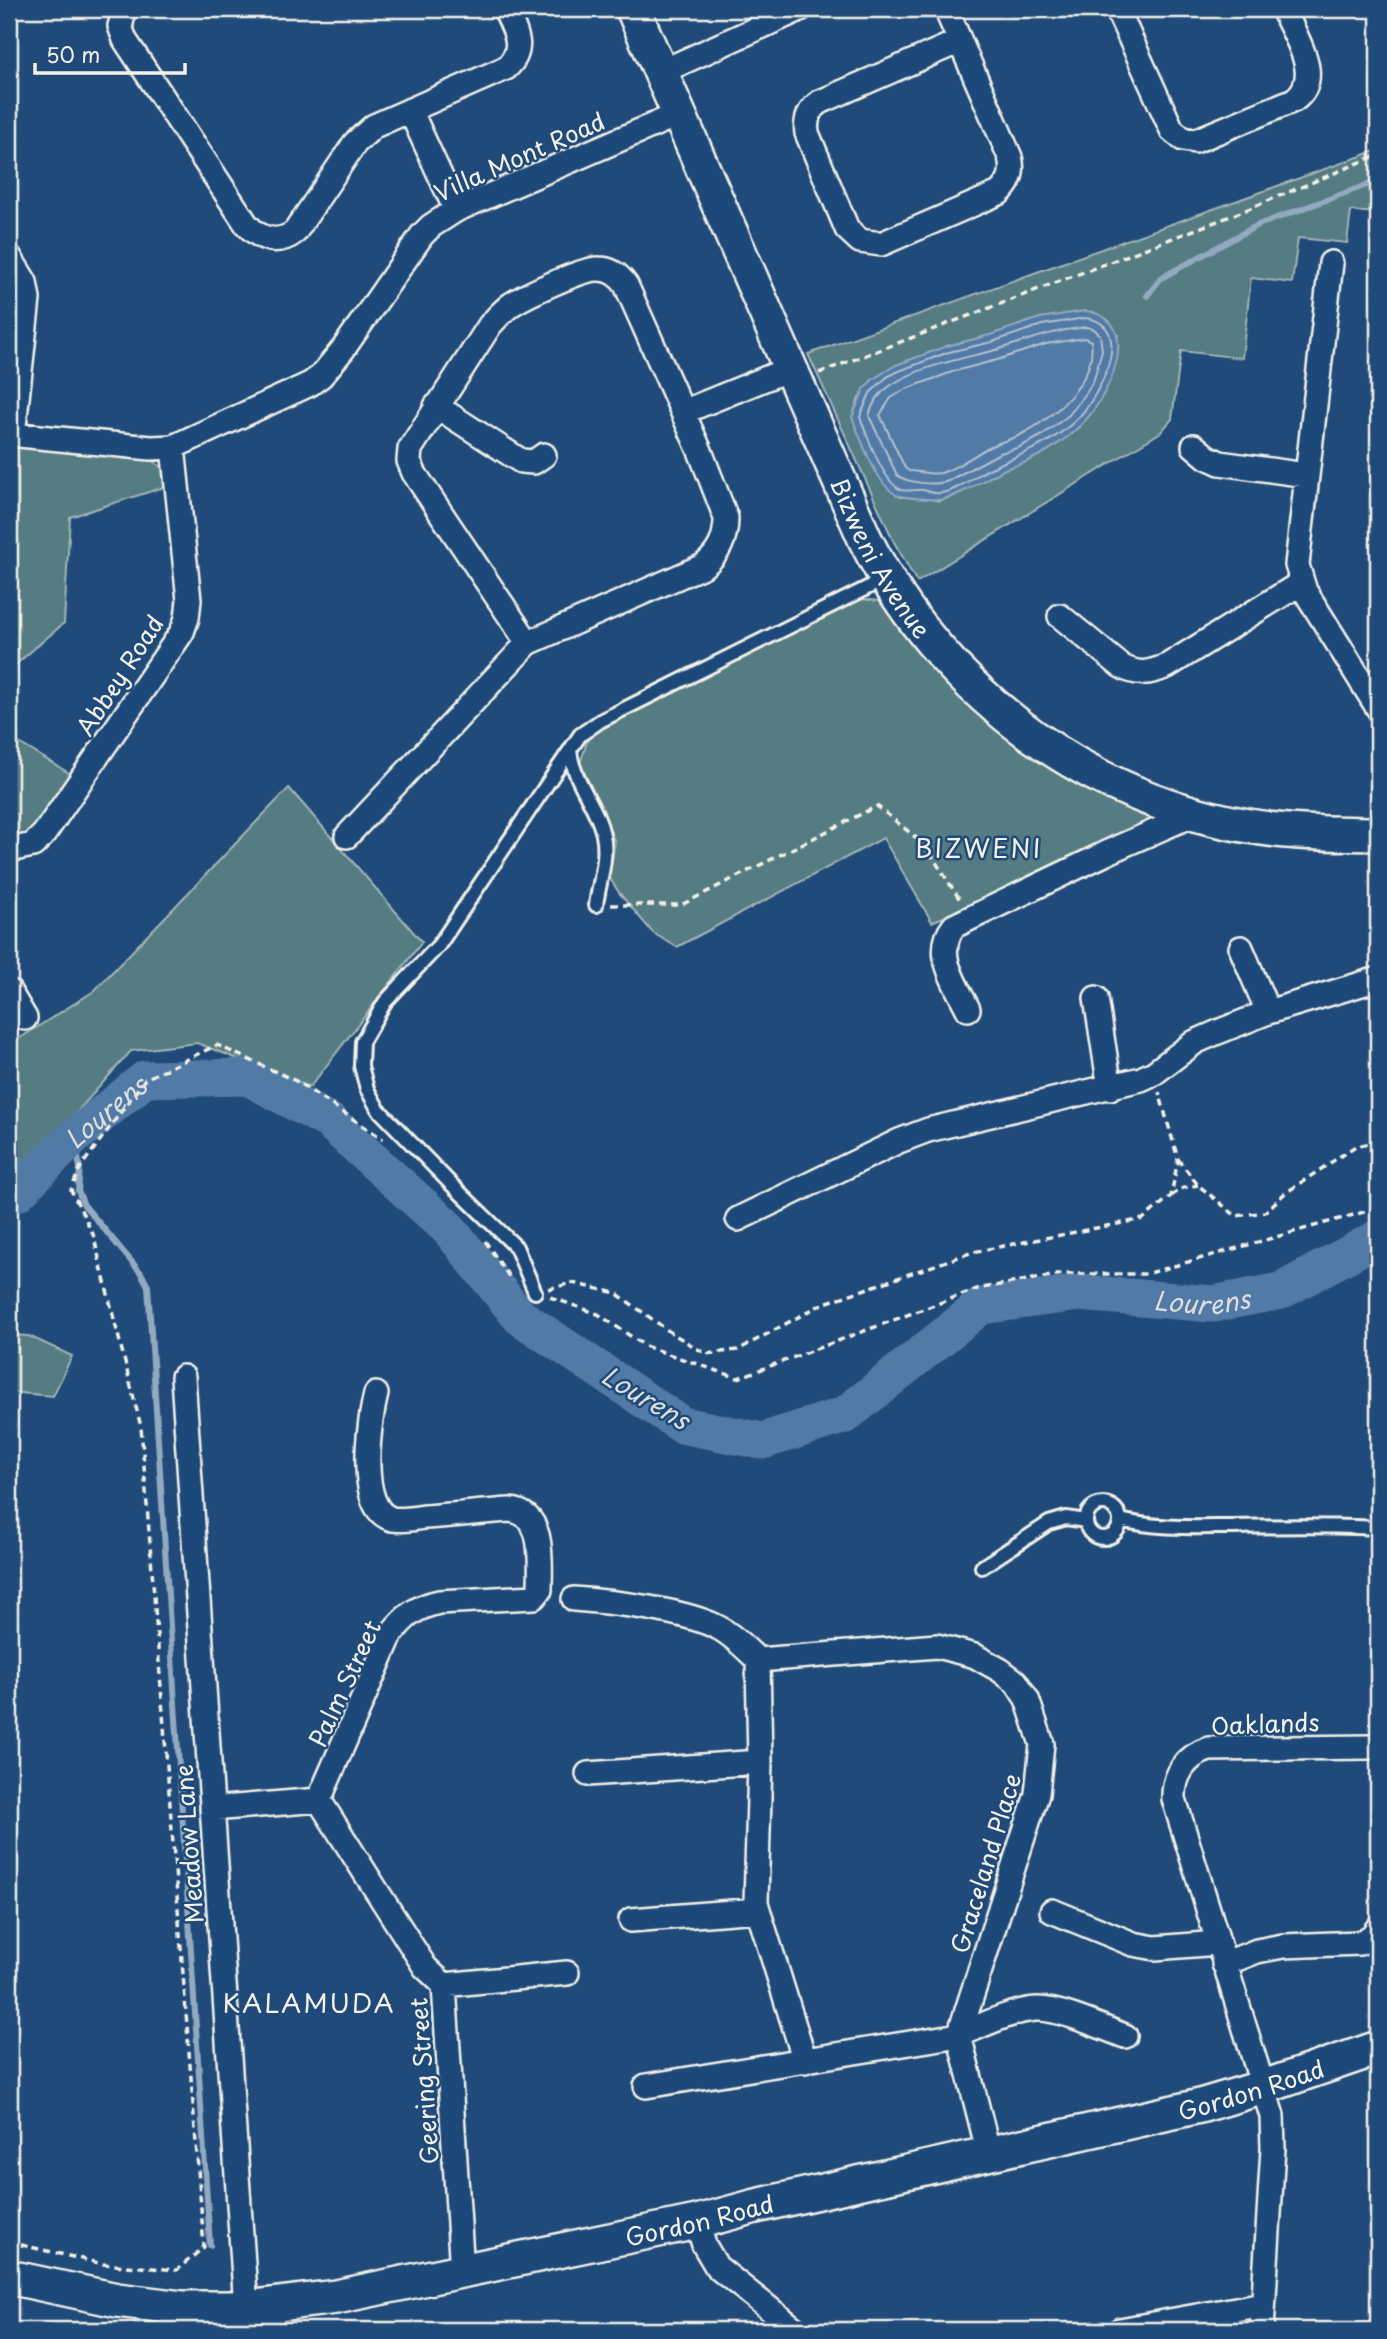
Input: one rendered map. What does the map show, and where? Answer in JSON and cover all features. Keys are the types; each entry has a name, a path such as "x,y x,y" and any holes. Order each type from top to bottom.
{"street":[{"path":"125,9 120,26 125,40 247,225 263,238 281,239 295,232 359,138 374,126 506,68 512,62 517,55 519,43 505,9"},
{"name":"Bizweni Avenue","path":"633,9 843,492 885,579 975,690 1045,745 1123,787 1167,805 1278,830 1378,834"},
{"path":"661,72 800,9"},
{"path":"946,9 960,41 1010,157 1012,170 1009,183 999,193 881,244 860,241 847,229 807,133 810,112 820,102 960,41"},
{"path":"1117,9 1172,130 1184,139 1195,141 1294,100 1303,92 1309,72 1283,9"},
{"path":"410,110 456,210"},
{"name":"Villa Mont Road","path":"11,434 151,448 173,447 310,384 331,367 422,235 439,219 679,114"},
{"path":"9,256 25,282 27,299 11,434"},
{"path":"1331,263 1298,555 1301,583 1378,708"},
{"path":"347,836 528,643 703,566 716,554 726,528 724,508 626,285 617,275 602,269 584,272 523,297 499,314 412,443 409,455 411,468 528,643"},
{"path":"682,412 792,376"},
{"path":"436,406 521,461 534,462 544,455"},
{"path":"1194,446 1208,457 1227,465 1306,475"},
{"name":"Abbey Road","path":"9,850 33,845 44,834 182,632 187,618 188,600 173,447"},
{"path":"1060,616 1121,666 1129,671 1146,673 1167,666 1301,583"},
{"path":"968,1009 949,970 945,945 948,933 954,926 970,916 1197,813"},
{"path":"1241,948 1268,1012"},
{"path":"738,1219 899,1141 928,1130 1141,1079 1154,1073 1195,1042 1268,1012 1378,979"},
{"path":"9,991 25,1018"},
{"path":"1096,998 1110,1088"},
{"name":"Meadow Lane","path":"183,1377 246,2308"},
{"name":"Palm Street","path":"319,1800 391,1634 402,1620 413,1610 439,1602 534,1597 538,1595 540,1586 537,1533 533,1522 522,1512 510,1510 398,1520 380,1512 374,1500 368,1450 369,1427 376,1395"},
{"path":"574,1599 604,1601 679,1615 706,1623 734,1638 758,1660 760,1762 756,1903 804,2060"},
{"name":"Graceland Place","path":"758,1660 937,1646 975,1656 1000,1670 1016,1682 1027,1699 1042,1744 1038,1794 959,2035"},
{"name":"Oaklands","path":"1262,2330 1274,2133 1272,2116 1174,1799 1174,1786 1184,1765 1199,1752 1209,1749 1371,1747"},
{"path":"588,1774 760,1762"},
{"path":"212,1809 319,1800"},
{"name":"Geering Street","path":"319,1800 425,1967 444,1985 462,2272"},
{"path":"631,1920 758,1910"},
{"path":"1052,1911 1133,1944 1221,1953 1283,1946 1360,1943 1372,1936 1378,1928"},
{"path":"444,1985 567,1973"},
{"path":"646,2086 959,2035 1038,2009 1059,2013 1125,2036"},
{"path":"959,2035 989,2154"},
{"name":"Gordon Road","path":"9,2277 117,2300 182,2308 246,2308 336,2297 697,2222 1200,2106 1378,2048"},
{"path":"697,2222 704,2245 717,2267 796,2330"},
{"path":"1120,2330 1263,2304"}],"lane":[{"path":"535,1292 516,1247 378,1108 367,1089 361,1066 362,1042 385,1002 439,944 579,735 600,720 885,579"},
{"path":"569,750 575,775 601,824 604,838 596,905"},
{"path":"1105,1504 1114,1508 1120,1520 1118,1529 1106,1537 1093,1534 1086,1521 1092,1508 1105,1504"},
{"path":"982,1567 1049,1522 1066,1518 1086,1521"},
{"path":"1120,1520 1138,1525 1167,1527 1378,1528"}],"path":[{"path":"792,376 1241,212 1378,157"},
{"path":"596,905 681,905 877,806 925,845 970,916"},
{"path":"1154,1073 1178,1159 1198,1185 1236,1216 1265,1212 1284,1194 1354,1147 1378,1141"},
{"path":"1171,1196 1178,1159"},
{"path":"572,1283 616,1293 706,1354 738,1350 822,1304 973,1252 1143,1219 1183,1188 1198,1185"},
{"path":"535,1292 598,1314 645,1346 738,1378 978,1289 1062,1274 1146,1274 1378,1208"}],"green space":[{"path":"1378,150 1378,213 1351,211 1347,243 1298,238 1292,283 1251,278 1242,358 1181,351 1172,419 1161,432 917,582 894,542 808,354","holes":["1093,312 1108,320 1118,335 1080,427 1050,449 954,496 939,501 922,497 900,497 852,417 859,398 873,379 947,346"]},
{"path":"9,445 151,460 163,468 171,485 70,517 64,623 14,666 9,733"},
{"path":"861,599 887,602 1164,818 1162,824 932,922 883,838 677,947 653,933 609,877 615,842 579,767 590,732"},
{"path":"9,737 74,776 34,834 9,843"},
{"path":"289,788 422,942 310,1087 197,1043 131,1051 28,1167 9,1182 9,1045 94,991"},
{"path":"9,1335 29,1336 72,1356 53,1396 9,1392"}],"water":[{"path":"1085,311 1104,317 1115,329 1118,344 1110,381 1091,414 1080,426 1040,455 1001,471 951,497 912,498 896,495 888,489 870,460 852,417 864,389 873,379 896,365 947,346 1040,318"}],"waterway":[{"path":"1147,296 1161,278 1258,225 1378,181"},
{"name":"Lourens","path":"9,1193 17,1193 74,1137 145,1079 248,1077 329,1121 449,1229 520,1317 682,1425 762,1441 845,1415 981,1306 1079,1293 1213,1304 1281,1291 1378,1238"},
{"path":"74,1137 80,1168 78,1191 84,1205 141,1273 148,1286 210,2245"}],"district":[{"name":"BIZWENI","path":"979,847"},
{"name":"KALAMUDA","path":"309,2002"}]}
